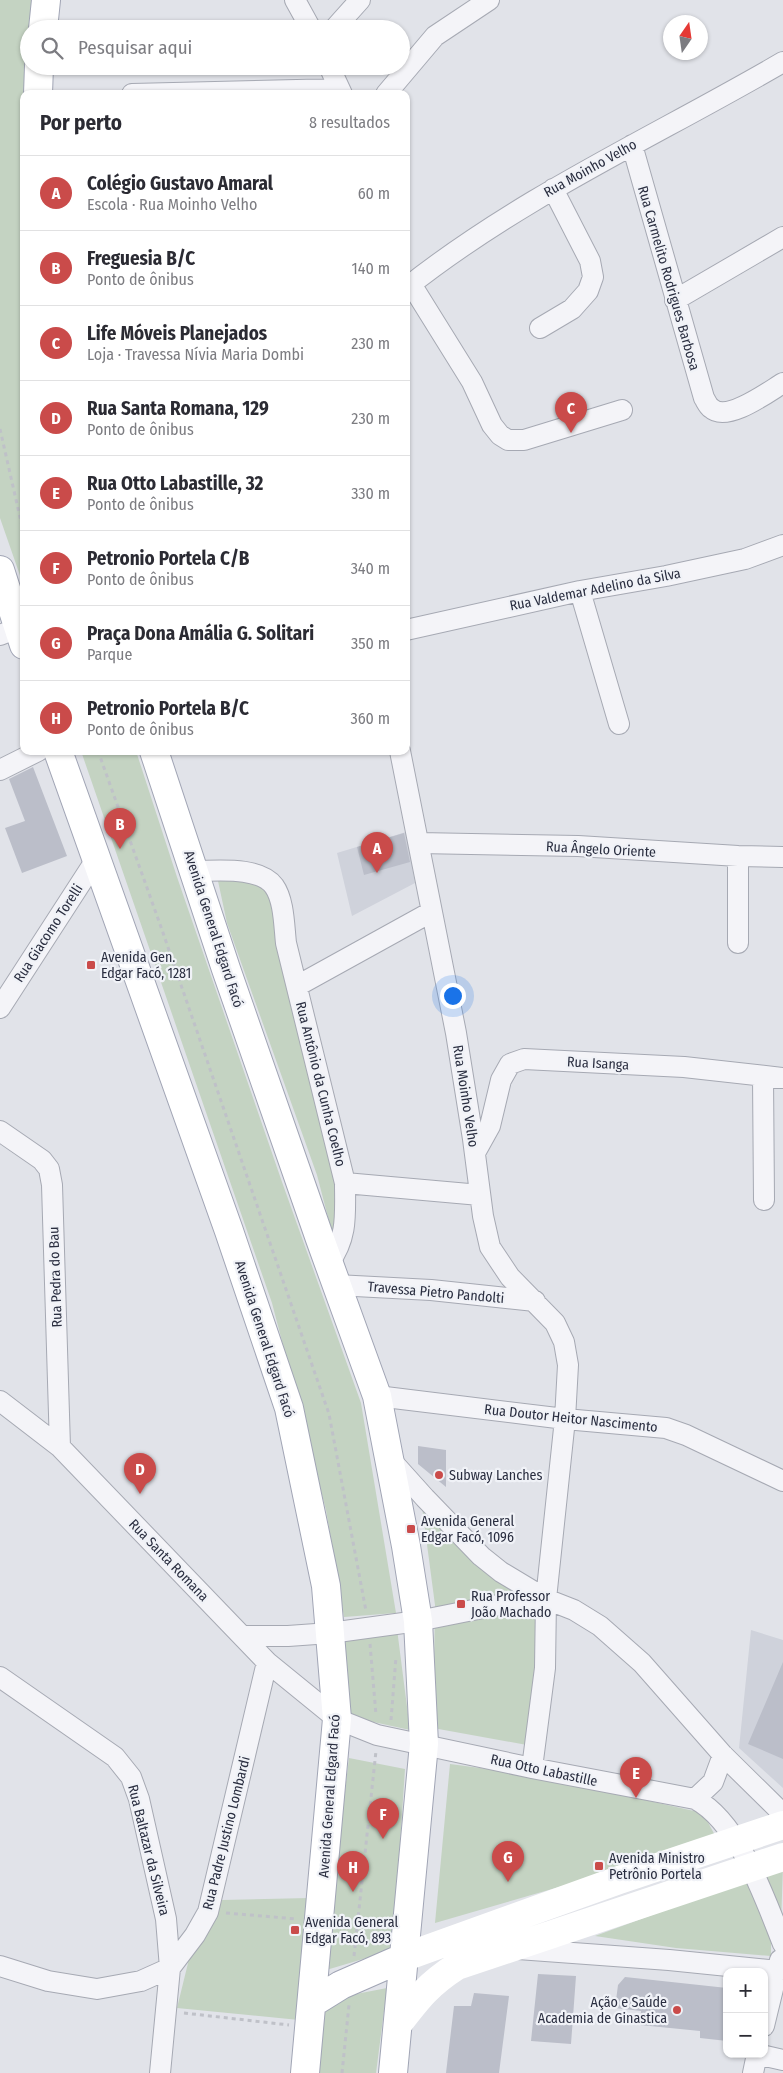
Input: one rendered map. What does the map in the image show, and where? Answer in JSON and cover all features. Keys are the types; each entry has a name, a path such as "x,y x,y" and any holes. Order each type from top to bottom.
{"main road":[{"path":"44,20 46,0"},
{"path":"38,90 39,75"},
{"path":"0,570 14,636"},
{"name":"Avenida General Edgard Facó","path":"59,755 289,1408 326,1586 337,1719 305,2073"},
{"name":"Avenida General Edgard Facó","path":"155,755 226,969 378,1396 390,1458 418,1621 424,1744 393,2073"},
{"path":"311,2015 341,1986 405,1957 619,1880 783,1825"},
{"path":"399,2022 420,1994 436,1980 457,1966 783,1857"}],"street":[{"path":"295,0 306,20"},
{"path":"342,20 360,0"},
{"path":"410,66 435,36 490,0"},
{"name":"Rua Moinho Velho","path":"410,285 492,226 553,189 632,144 730,93 783,62"},
{"path":"333,75 341,90"},
{"path":"389,90 402,75"},
{"name":"Rua Carmelito Rodrigues Barbosa","path":"632,144 704,398 711,409 722,413 736,410 783,383"},
{"path":"540,328 572,309 588,291 592,277 590,261 553,189"},
{"path":"675,300 783,237"},
{"path":"410,288 472,382 492,425 500,436 508,440 524,440 622,410"},
{"name":"Rua Valdemar Adelino da Silva","path":"410,629 580,591 666,576 745,559 783,545"},
{"path":"580,591 619,724"},
{"path":"0,770 30,755"},
{"name":"Rua Moinho Velho","path":"401,755 456,1033 475,1153 482,1216 490,1247 510,1277 555,1323 564,1342 568,1365 565,1419 546,1599 545,1668 532,1768"},
{"name":"Rua Ângelo Oriente","path":"419,844 578,846 738,856 783,852"},
{"path":"738,856 738,943"},
{"name":"Rua Giacomo Torelli","path":"0,1008 97,858"},
{"name":"Rua Antônio da Cunha Coelho","path":"195,872 253,873 266,878 274,887 280,903 286,943 345,1183 345,1227 336,1254 333,1274"},
{"name":"Rua Antônio da Cunha Coelho","path":"297,986 431,912"},
{"name":"Rua Isanga","path":"475,1153 490,1126 501,1080 510,1064 524,1059 684,1067 773,1078"},
{"path":"764,1200 773,1078"},
{"name":"Rua Pedra do Bau","path":"0,1131 42,1160 49,1169 52,1185 60,1447"},
{"name":"Rua Antônio da Cunha Coelho","path":"345,1183 480,1195"},
{"name":"Travessa Pietro Pandolti","path":"333,1274 430,1290 535,1301"},
{"name":"Rua Doutor Heitor Nascimento","path":"378,1396 565,1419 666,1428 686,1435 783,1481"},
{"name":"Rua Santa Romana","path":"0,1401 60,1447 267,1662 337,1719"},
{"path":"390,1458 482,1556 507,1576 546,1599 574,1610 600,1626 642,1663 722,1755 783,1814"},
{"path":"243,1636 288,1636 330,1633 418,1621 508,1603 546,1599"},
{"name":"Rua Padre Justino Lombardi","path":"0,1966 48,1981 96,1989 141,1981 170,1968 195,1935 208,1912 267,1662"},
{"name":"Rua Baltazar da Silveira","path":"0,1677 114,1757 131,1777 166,1919 170,1968 160,2073"},
{"name":"Rua Otto Labastille","path":"337,1719 378,1735 532,1768 695,1799 706,1805 717,1815 752,1868 783,1945"},
{"path":"695,1799 713,1782 722,1755"},
{"path":"767,2013 783,1945"},
{"path":"512,1949 669,1960 778,1971"},
{"path":"768,2057 783,2060"},
{"path":"753,2073 756,2058"}],"path":[{"path":"0,429 20,518"},
{"path":"389,1737 397,1649"},
{"path":"208,1912 320,1921"},
{"path":"166,2011 311,2015"}],"shaded area":[{"path":"406,832 415,883 352,916 337,853"},
{"path":"751,1630 783,1640 783,1788 739,1748"}],"green space":[{"path":"0,0 33,0 32,20 20,20 20,75 28,75 28,90 20,90 20,576 0,518"},
{"path":"82,755 137,755 177,877 282,1182 361,1403 396,1613 344,1617 326,1510 272,1303"},
{"path":"247,877 265,880 273,906 339,1181 336,1240 330,1225 317,1175 227,923 218,881"},
{"path":"421,1499 543,1621 527,1745 433,1728 435,1605"},
{"path":"397,1629 410,1730 346,1716 341,1634"},
{"path":"349,1758 405,1769 393,1950 323,1971"},
{"path":"450,1764 533,1775 703,1813 718,1841 435,1923"},
{"path":"783,1865 781,1924 759,1869"},
{"path":"747,1880 771,1927 771,1956 676,1948 595,1936"},
{"path":"309,1898 299,2020 177,2008 189,1959 222,1900"},
{"path":"387,1988 376,2073 313,2073 320,2001"}],"building":[{"path":"33,767 67,856 22,873 5,828 25,821 9,779"},
{"path":"404,833 410,862 364,875 357,847"},
{"name":"Subway Lanches","path":"418,1446 446,1450 446,1487 418,1464"},
{"path":"783,1662 783,1759 748,1744"},
{"path":"538,1974 576,1976 571,2044 531,2041"},
{"name":"Ação e Saúde Academia de Ginastica","path":"625,1977 723,1988 723,2041 700,2038 700,2031 640,2025 641,2011 615,2008 618,1985"},
{"path":"474,1993 509,1996 499,2073 446,2073 454,2006 471,2006"}],"place":[{"name":"Life Móveis Planejados","path":"571,433"},
{"name":"Freguesia B/C","path":"120,849"},
{"name":"Colégio Gustavo Amaral","path":"377,873"},
{"name":"Avenida Gen. Edgar Facó, 1281","path":"91,965"},
{"name":"Subway Lanches","path":"439,1475"},
{"name":"Rua Santa Romana, 129","path":"140,1494"},
{"name":"Avenida General Edgar Facó, 1096","path":"411,1529"},
{"name":"Rua Professor João Machado","path":"461,1604"},
{"name":"Rua Otto Labastille, 32","path":"636,1798"},
{"name":"Petronio Portela C/B","path":"383,1839"},
{"name":"Avenida Ministro Petrônio Portela","path":"599,1866"},
{"name":"Praça Dona Amália G. Solitari","path":"508,1882"},
{"name":"Petronio Portela B/C","path":"353,1892"},
{"name":"Avenida General Edgar Facó, 893","path":"295,1930"},
{"name":"Ação e Saúde Academia de Ginastica","path":"677,2010"}]}
